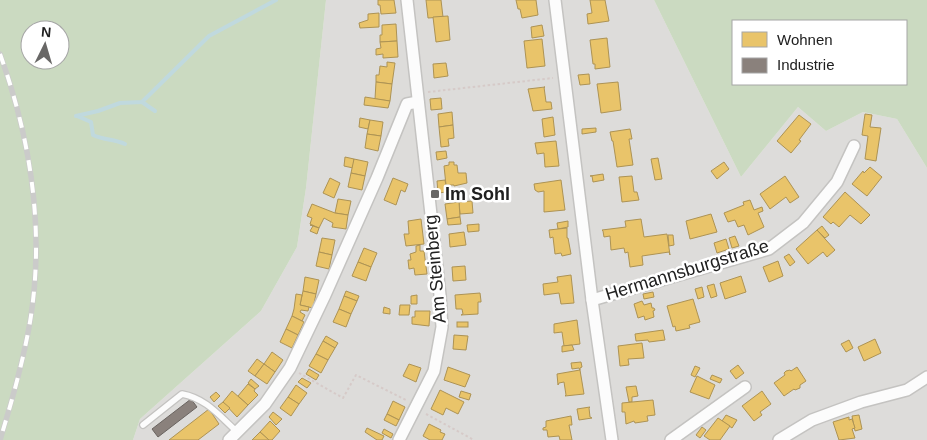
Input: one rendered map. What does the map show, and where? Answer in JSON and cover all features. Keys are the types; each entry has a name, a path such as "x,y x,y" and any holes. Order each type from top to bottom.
{"street":[{"name":"Am Steinberg","path":"399,440 434,371 442,327 407,0"},
{"name":"Hermannsburgstraße","path":"555,0 592,300 612,440"},
{"path":"233,436 265,404 290,368 377,178 406,104 418,97"},
{"name":"Hermannsburgstraße","path":"592,300 769,249 803,222 837,182 854,146"},
{"path":"779,440 812,420 861,402 907,390 927,376"},
{"path":"671,440 746,387"}],"lane":[{"path":"143,425 182,394 192,396 208,405 233,428 233,436"}],"path":[{"path":"418,97 565,77"},
{"path":"290,368 343,398 356,375 406,400 474,440"}],"shaded area":[{"path":"326,0 654,0 741,177 798,107 826,131 863,112 897,119 927,168 927,440 133,440 140,419 261,311 297,247 306,188"}],"green space":[{"path":"0,0 326,0 306,188 297,247 261,311 140,419 133,440 0,440"},
{"path":"654,0 927,0 927,168 897,119 863,112 826,131 798,107 741,177"}],"building: Wohnen":[{"path":"378,0 394,0 396,13 381,14"},
{"path":"426,0 441,0 443,17 428,18"},
{"path":"516,0 536,0 538,15 522,18"},
{"path":"590,0 605,0 609,21 588,24 587,14 592,13"},
{"path":"379,13 379,27 360,28 359,23 368,20 368,14"},
{"path":"448,16 450,40 436,42 433,17"},
{"path":"396,24 397,41 380,42 382,25"},
{"path":"542,25 544,36 532,38 531,27"},
{"path":"607,38 610,67 595,69 590,40"},
{"path":"542,39 545,66 527,68 524,41"},
{"path":"397,41 398,57 383,58 383,54 376,55 376,49 381,48 380,42"},
{"path":"387,62 395,63 392,84 376,82 376,75 379,75 380,66 387,67"},
{"path":"446,63 448,76 434,78 433,64"},
{"path":"589,74 590,84 580,85 578,75"},
{"path":"376,82 392,84 390,101 375,99"},
{"path":"618,82 621,110 601,113 597,84"},
{"path":"544,87 546,102 551,102 552,109 533,111 528,89"},
{"path":"365,97 390,101 388,108 364,105"},
{"path":"441,98 442,109 431,110 430,99"},
{"path":"452,112 453,125 439,127 438,114"},
{"path":"865,114 872,115 870,127 881,128 876,161 865,159 868,136 862,135"},
{"path":"799,115 811,124 791,153 777,141"},
{"path":"553,117 555,135 544,137 542,119"},
{"path":"360,118 370,120 368,129 359,127"},
{"path":"370,120 383,122 381,136 367,134"},
{"path":"453,125 454,138 448,139 449,146 441,147 439,127"},
{"path":"596,128 596,132 582,134 582,129"},
{"path":"630,129 632,139 629,139 633,165 617,167 610,132"},
{"path":"367,134 381,136 378,151 365,148"},
{"path":"556,141 559,166 545,167 544,153 537,154 535,143"},
{"path":"446,151 447,158 437,160 436,152"},
{"path":"345,157 354,159 353,168 344,166"},
{"path":"658,158 662,179 655,180 651,159"},
{"path":"354,159 368,162 365,176 351,173"},
{"path":"449,162 454,162 454,165 457,165 458,173 466,173 467,183 454,186 446,185 444,166 449,165"},
{"path":"724,162 729,169 717,179 711,171"},
{"path":"870,167 882,177 867,196 852,184 863,171 864,173"},
{"path":"351,173 365,176 362,190 348,187"},
{"path":"603,174 604,180 593,182 592,176 590,176"},
{"path":"632,176 634,192 637,192 639,200 622,202 619,177"},
{"path":"785,176 799,197 790,203 786,197 770,209 760,194"},
{"path":"330,178 340,183 334,198 323,193"},
{"path":"393,178 408,184 405,192 401,190 396,205 384,200"},
{"path":"445,180 447,192 438,193 437,181"},
{"path":"561,180 565,210 544,212 544,191 538,192 535,190 534,184"},
{"path":"845,192 870,215 861,224 850,215 839,227 833,222 831,224 823,217"},
{"path":"338,199 351,201 348,215 335,213"},
{"path":"750,200 754,210 762,207 763,211 758,213 764,227 748,235 744,225 738,227 735,220 728,222 724,213 744,205 743,202"},
{"path":"472,201 473,213 460,214 459,202"},
{"path":"459,202 460,217 447,219 445,204"},
{"path":"312,204 335,213 348,215 346,229 332,227 333,223 324,218 319,228 310,224 312,218 307,216"},
{"path":"711,214 717,232 690,239 686,221"},
{"path":"460,217 461,224 448,225 447,219"},
{"path":"421,219 424,244 406,246 404,234 409,234 408,221"},
{"path":"641,219 644,237 667,234 670,255 669,252 642,256 643,265 630,267 628,252 625,253 624,248 611,250 610,236 604,237 602,230 626,227 625,221"},
{"path":"568,221 568,227 558,229 557,223"},
{"path":"479,224 479,231 468,232 467,225"},
{"path":"313,226 319,228 317,234 310,231"},
{"path":"822,226 829,235 825,238 817,230"},
{"path":"567,228 567,238 571,254 562,256 561,253 555,254 553,237 550,238 549,230"},
{"path":"817,230 835,250 827,257 823,252 808,264 796,249"},
{"path":"464,232 466,245 450,247 449,234"},
{"path":"668,235 673,235 674,245 669,246"},
{"path":"735,236 739,246 732,248 729,238"},
{"path":"322,238 335,240 332,255 319,252"},
{"path":"726,239 729,249 717,253 714,243"},
{"path":"420,245 420,251 424,251 427,274 415,275 414,268 409,269 408,260 411,260 410,254 416,252 416,246"},
{"path":"364,248 377,253 371,267 358,262"},
{"path":"319,252 332,255 329,269 316,266"},
{"path":"789,254 795,262 790,266 784,257"},
{"path":"778,261 783,276 769,282 763,267"},
{"path":"358,262 371,267 366,281 352,276"},
{"path":"465,266 466,280 453,281 452,267"},
{"path":"571,275 574,303 561,304 559,293 544,295 543,284 558,282 557,277"},
{"path":"741,276 746,292 725,299 720,283"},
{"path":"305,277 319,280 316,294 303,291"},
{"path":"714,284 717,296 711,298 707,286"},
{"path":"702,287 704,297 698,299 695,289"},
{"path":"303,291 316,294 313,308 300,305"},
{"path":"346,291 359,296 357,301 344,296"},
{"path":"653,292 654,297 644,299 643,294"},
{"path":"480,293 481,302 478,302 478,314 461,315 463,314 462,309 456,309 455,295"},
{"path":"296,294 302,295 300,305 309,307 308,311 301,310 300,312 305,315 302,321 292,316"},
{"path":"417,295 417,304 411,304 411,296"},
{"path":"344,296 357,301 351,314 339,309"},
{"path":"693,299 700,322 689,325 690,328 676,331 667,306"},
{"path":"642,301 644,305 651,303 652,308 655,310 653,311 654,317 645,320 644,316 638,318 634,304"},
{"path":"400,305 410,305 409,315 399,315"},
{"path":"384,307 390,309 390,314 383,313"},
{"path":"339,309 351,314 346,327 333,322"},
{"path":"415,311 430,311 429,326 412,324 412,317 415,317"},
{"path":"292,316 304,322 298,335 286,329"},
{"path":"577,320 580,344 564,346 562,332 554,333 554,324"},
{"path":"457,322 468,322 468,327 457,327"},
{"path":"286,329 298,335 292,348 280,342"},
{"path":"663,330 665,340 636,341 635,334"},
{"path":"454,335 468,336 466,350 453,349"},
{"path":"326,336 338,343 335,348 323,341"},
{"path":"875,339 881,353 864,361 858,347"},
{"path":"849,340 853,348 846,352 841,344"},
{"path":"323,341 335,348 328,360 316,354"},
{"path":"642,343 644,358 628,359 629,365 620,366 618,346"},
{"path":"572,345 574,350 562,352 562,346"},
{"path":"272,352 283,360 275,372 264,364"},
{"path":"316,354 328,360 321,373 309,366"},
{"path":"257,359 264,364 255,376 248,371"},
{"path":"581,362 582,367 580,370 579,368 572,369 571,363"},
{"path":"264,364 275,372 267,384 255,376"},
{"path":"409,364 421,368 416,382 403,376"},
{"path":"738,365 744,373 736,379 730,371"},
{"path":"695,366 700,368 695,377 691,375"},
{"path":"448,367 470,375 465,387 444,380"},
{"path":"797,367 806,381 800,385 800,388 794,389 784,396 774,383 785,375 786,371 791,371"},
{"path":"309,369 319,375 316,380 306,374"},
{"path":"580,370 584,394 565,396 564,382 558,385 557,374"},
{"path":"712,375 722,379 720,383 710,379"},
{"path":"697,376 715,385 709,399 690,392"},
{"path":"302,378 311,383 307,388 298,382"},
{"path":"251,379 259,386 255,389 248,383"},
{"path":"248,384 255,389 254,391 258,395 248,405 238,396"},
{"path":"296,385 307,393 299,404 288,397"},
{"path":"636,386 638,396 632,397 632,402 629,402 626,387"},
{"path":"440,390 464,402 458,414 446,408 443,415 431,409"},
{"path":"232,391 248,405 237,417 223,402"},
{"path":"461,391 471,394 469,400 459,397"},
{"path":"762,391 771,404 760,412 762,415 754,421 742,406"},
{"path":"216,392 220,396 214,402 210,397"},
{"path":"288,397 299,404 291,416 280,408"},
{"path":"653,400 655,415 647,416 648,421 635,423 634,421 626,424 625,412 622,412 622,403"},
{"path":"393,401 405,407 399,420 387,414"},
{"path":"223,402 230,408 225,413 218,406"},
{"path":"590,407 590,417 592,418 579,420 577,409"},
{"path":"209,409 219,424 198,440 169,440"},
{"path":"273,412 282,419 276,425 269,417"},
{"path":"387,414 399,420 396,426 384,420"},
{"path":"726,415 737,420 732,428 722,421"},
{"path":"859,415 862,429 855,431 852,416"},
{"path":"571,416 572,425 569,425 572,440 560,440 559,436 548,437 547,430 543,430 546,427 546,421"},
{"path":"849,417 849,420 852,419 855,428 852,429 855,438 839,440 833,422"},
{"path":"718,418 730,426 720,440 710,440 704,436"},
{"path":"270,421 280,431 272,440 269,440 260,432"},
{"path":"429,424 445,434 442,440 430,440 423,436"},
{"path":"702,427 706,430 700,438 696,435"},
{"path":"367,428 384,436 382,440 377,440 365,432"},
{"path":"384,429 393,434 391,438 382,433"},
{"path":"260,432 269,440 252,440"}],"building: Industrie":[{"path":"191,399 197,407 158,437 152,429"}],"waterway":[{"path":"76,116 120,103 142,102 209,36 276,0"},
{"path":"142,102 155,111"},
{"path":"77,116 91,122 93,135 125,144"}],"railway":[{"path":"0,54 11,86 27,153 32,186 36,254 30,322 17,381 0,440"}],"place":[{"name":"Im Sohl","path":"435,194"}]}
